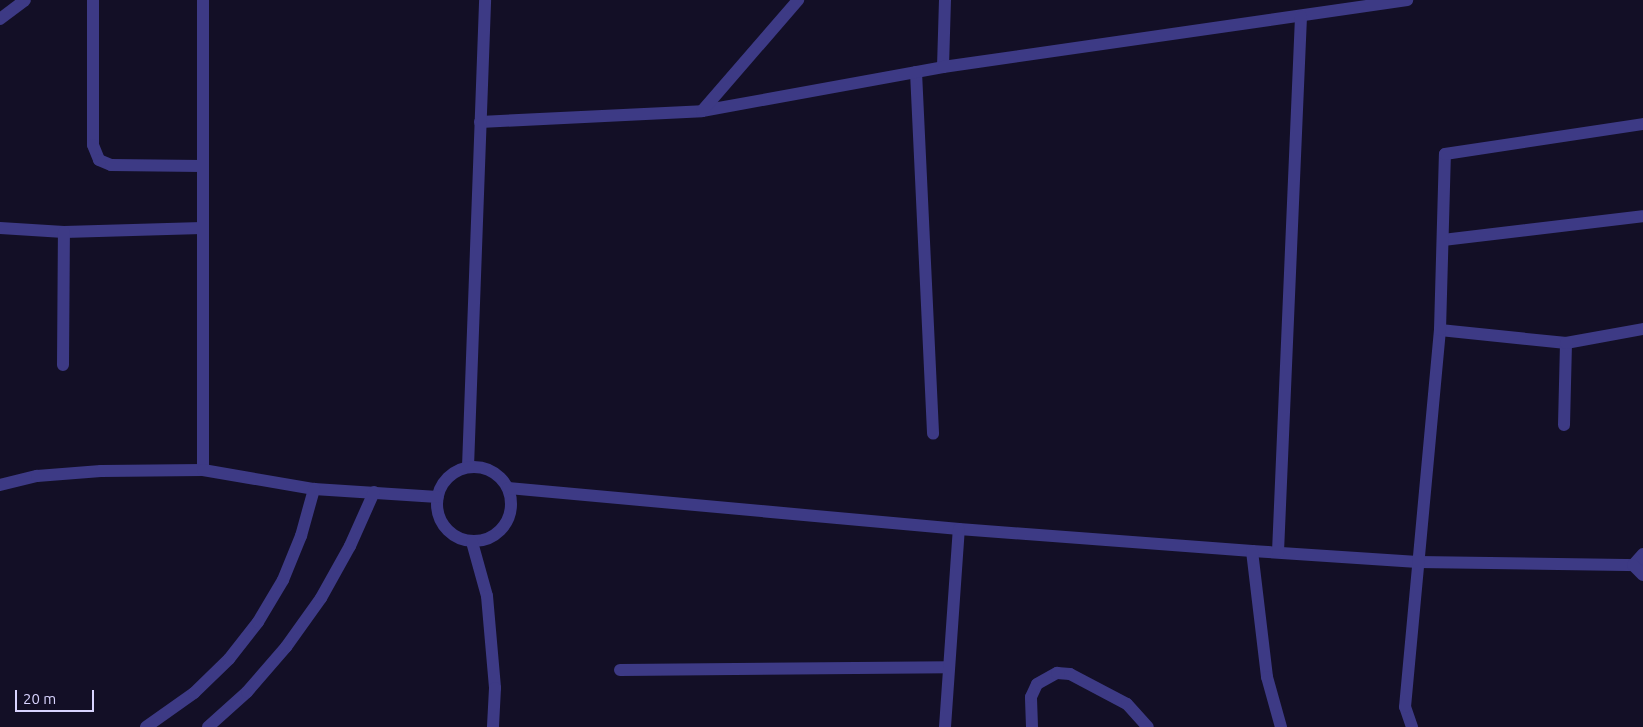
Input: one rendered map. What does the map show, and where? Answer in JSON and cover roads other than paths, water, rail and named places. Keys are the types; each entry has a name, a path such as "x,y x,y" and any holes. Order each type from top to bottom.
{"street":[{"path":"0,19 25,0"},
{"path":"93,0 93,145 98,160 111,165 202,166"},
{"path":"203,470 202,166 204,0"},
{"path":"468,468 485,0"},
{"path":"944,67 945,0"},
{"path":"480,122 702,111 944,67 1407,0"},
{"path":"702,111 794,1"},
{"path":"1278,552 1301,16"},
{"path":"916,72 933,434"},
{"path":"1412,727 1405,707 1440,330 1445,154 1643,124"},
{"path":"1443,240 1643,216"},
{"path":"0,228 64,232 202,228"},
{"path":"63,364 64,232"},
{"path":"1440,330 1566,343 1643,329"},
{"path":"1564,425 1566,343"},
{"path":"468,468 492,471 508,488 511,500 505,525 490,537 472,542 460,539 445,527 437,510 438,498 448,478 468,468"},
{"path":"0,485 37,476 74,473 203,470 314,490 374,492 438,498"},
{"path":"508,488 959,530 1252,551 1418,562 1638,565"},
{"path":"146,727 194,693 229,659 258,622 290,562 314,490"},
{"path":"208,727 247,692 286,647 321,598 350,546 374,492"},
{"path":"946,727 959,530"},
{"path":"472,542 487,596 494,688 493,727"},
{"path":"1252,551 1267,677 1281,727"},
{"path":"1638,565 1643,554"},
{"path":"1638,565 1643,575"},
{"path":"620,670 949,668"},
{"path":"1032,727 1031,697 1037,684 1057,673 1070,674 1127,704 1148,727"}]}
